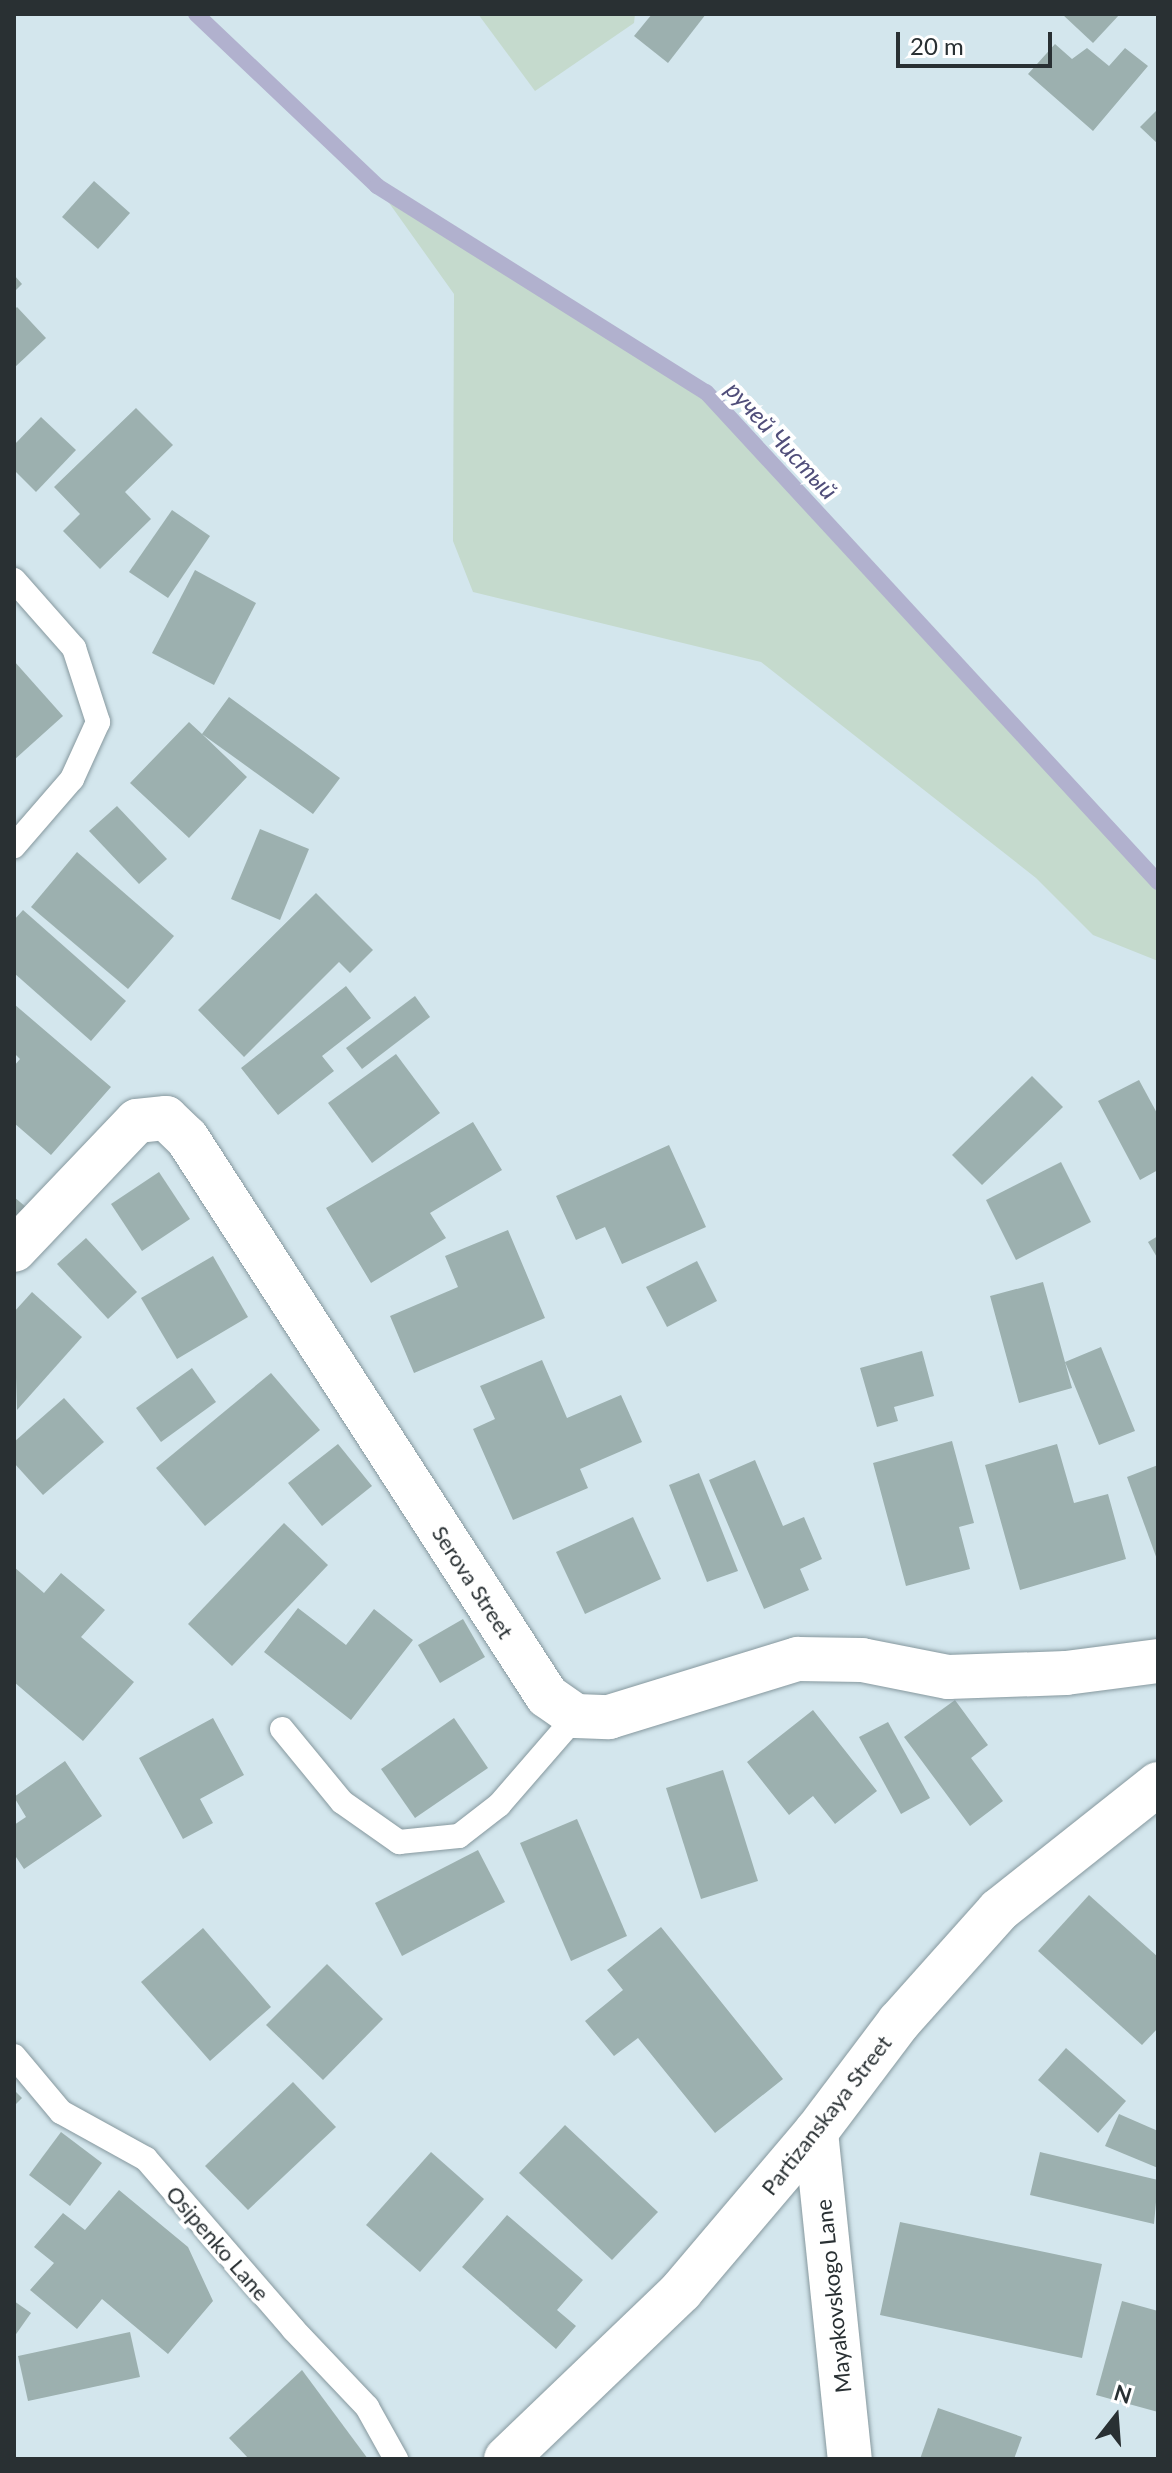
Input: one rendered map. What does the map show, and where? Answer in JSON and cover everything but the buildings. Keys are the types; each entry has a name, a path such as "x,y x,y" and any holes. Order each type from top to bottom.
{"street":[{"name":"Serova Street","path":"14,1250 137,1121 166,1118 187,1138 547,1696 576,1716"},
{"path":"576,1716 609,1717 798,1659 862,1660 948,1677 1066,1673 1158,1661"},
{"name":"Partizanskaya Street","path":"506,2459 681,2291 816,2132 899,2022 999,1910 1158,1784"},
{"name":"Mayakovskogo Lane","path":"816,2132 850,2459"}],"lane":[{"path":"14,580 74,648 98,722 72,779 14,846"},
{"path":"282,1729 342,1802 399,1842 459,1836 499,1805 576,1716"},
{"name":"Osipenko Lane","path":"14,2056 61,2112 146,2159 293,2329 367,2407 396,2459"}],"green space":[{"path":"478,14 635,14 634,23 535,91"},
{"path":"377,186 706,392 1152,871 1158,882 1158,961 1093,935 1036,878 761,662 473,592 453,541 454,294"}],"waterway":[{"name":"ручей Чистый","path":"196,14 377,186 706,392 1158,882"}]}
